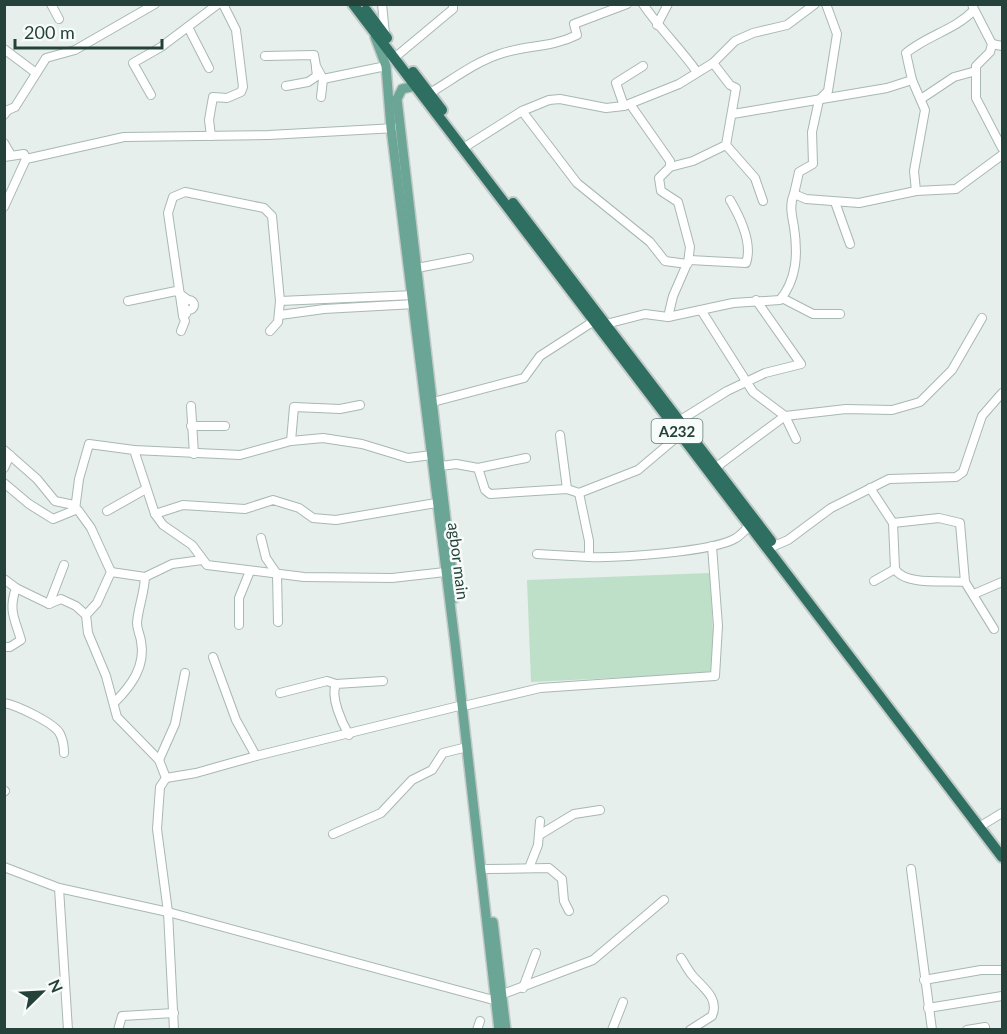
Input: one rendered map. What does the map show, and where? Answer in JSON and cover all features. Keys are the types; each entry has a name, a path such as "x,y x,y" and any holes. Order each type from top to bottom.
{"highway":[{"name":"A232","path":"353,4 594,321 715,468 1002,848"},
{"name":"A232","path":"362,4 606,324 750,525 1002,857"}],"main road":[{"name":"agbor main","path":"373,32 387,66 393,97 436,503 487,869 491,931"},
{"path":"393,97 402,89 415,86"},
{"name":"agbor main","path":"396,128 417,268 441,466 465,705 467,747 506,1029"},
{"name":"agbor main","path":"499,1029 500,998"}],"street":[{"path":"51,4 58,19"},
{"path":"4,116 8,110 15,107 46,58 75,50 155,4"},
{"path":"151,95 133,63 218,4"},
{"path":"211,136 209,120 213,97 235,95 241,92 243,87 236,30 223,4"},
{"path":"381,4 385,36"},
{"path":"399,54 453,9 453,4"},
{"path":"604,4 609,13"},
{"path":"430,93 484,60 503,53 539,48 566,40 577,35 574,24 609,13 627,4"},
{"path":"642,4 657,25 676,42 697,72"},
{"path":"657,25 668,4"},
{"path":"468,145 522,111 549,100 560,99 606,108 627,105 679,84 713,63 735,41 753,33 787,25 815,4"},
{"path":"782,298 795,272 796,241 791,207 799,172 813,164 812,132 819,99 828,91 837,34 826,4"},
{"path":"916,191 914,171 926,110 912,80 906,53 918,44 962,23 973,7 992,44 990,52 976,66 976,99 1000,139 1002,148"},
{"path":"188,27 209,68"},
{"path":"992,44 1002,46"},
{"path":"4,49 36,73"},
{"path":"265,57 314,56 317,76 308,82 286,86"},
{"path":"713,63 730,85 736,88 726,145"},
{"path":"316,66 323,79 321,97"},
{"path":"323,79 387,66"},
{"path":"643,66 616,83 627,105 670,161 670,167"},
{"path":"921,99 954,76 975,71"},
{"path":"733,114 887,88 912,80"},
{"path":"4,102 15,107"},
{"path":"522,111 577,183 650,242 665,261 746,263 748,257 745,234 740,217 730,200"},
{"path":"26,159 124,137 211,136 396,128"},
{"path":"4,143 8,156 24,154 26,159"},
{"path":"668,317 672,296 689,262 690,247 678,202 661,191 659,178 670,167 693,161 726,145"},
{"path":"726,145 755,178 763,201"},
{"path":"794,194 806,199 859,203 916,191 956,189 1002,155"},
{"path":"4,207 6,198 26,159"},
{"path":"186,313 179,292 168,213 173,197 185,192 268,210 273,219 280,301 280,315 270,331"},
{"path":"836,202 850,244"},
{"path":"417,268 469,258"},
{"path":"179,292 188,300 184,306 186,313 181,332"},
{"path":"128,301 179,292"},
{"path":"606,324 645,314 668,317 701,309 782,298 813,314 840,314"},
{"path":"280,301 414,300"},
{"path":"280,315 414,300"},
{"path":"478,468 483,486 490,494 567,489 579,493 638,470 682,428 727,391 765,373 801,364 756,300"},
{"path":"701,309 753,392 785,416 796,439"},
{"path":"715,468 785,416 846,409 892,410 920,402 952,370 982,318"},
{"path":"433,402 524,378 540,356 594,321"},
{"path":"774,546 788,540 831,508 889,479 956,477 963,472 982,416 1002,393"},
{"path":"291,441 294,407 340,409 360,405"},
{"path":"191,406 194,454"},
{"path":"191,426 225,426"},
{"path":"560,435 567,489"},
{"path":"4,483 29,504 53,519 75,507 89,444 134,450 240,455 291,441 323,438 362,444 408,458 432,455"},
{"path":"134,450 155,514 163,525 192,545 207,565 277,574 392,578 445,572"},
{"path":"7,452 37,479 55,501 75,507 91,528 111,572 97,603 87,615 88,633 115,702 117,717 159,760 166,778"},
{"path":"4,468 7,452"},
{"path":"441,466 456,464 478,468 526,458"},
{"path":"870,488 893,523 895,568 898,573 915,581 965,582"},
{"path":"107,511 146,489"},
{"path":"579,493 589,541 589,557"},
{"path":"155,514 183,505 245,509 273,500 299,508 313,518 336,520 436,503"},
{"path":"893,523 939,518 960,523 965,582 994,629"},
{"path":"537,554 589,557 636,556 712,546 736,538 750,525"},
{"path":"261,538 266,558 277,574 278,622"},
{"path":"174,1029 168,912 156,814 160,787 166,778 196,773 256,756 540,688 715,676 718,626 712,546"},
{"path":"111,572 145,577 172,564 202,560"},
{"path":"49,604 64,565"},
{"path":"874,581 895,568"},
{"path":"239,625 239,598 250,571"},
{"path":"115,702 133,684 138,671 142,644 137,621 143,602 145,577"},
{"path":"4,579 16,588 49,604 61,599 76,606 87,615"},
{"path":"974,594 1002,582"},
{"path":"4,647 10,647 21,640 13,623 11,601 16,588"},
{"path":"213,657 236,720 256,756"},
{"path":"159,760 175,724 185,673"},
{"path":"280,693 327,681 336,684 383,681"},
{"path":"336,684 334,693 342,724 349,735"},
{"path":"4,703 18,705 55,726 60,734 64,753"},
{"path":"333,834 381,813 412,780 432,770 443,753 467,747"},
{"path":"541,834 574,814 600,810"},
{"path":"984,824 1002,813"},
{"path":"529,868 541,834 540,821"},
{"path":"4,867 59,888 168,912 500,998 593,960 664,900"},
{"path":"487,869 549,868 562,879 564,901 569,912"},
{"path":"911,869 932,1029"},
{"path":"59,888 68,1029"},
{"path":"523,988 536,953"},
{"path":"681,958 692,975 707,990 714,1004 712,1016 690,1029"},
{"path":"924,980 981,970 1002,970"},
{"path":"928,1008 1002,996"},
{"path":"612,1029 623,1002"},
{"path":"118,1029 122,1016 174,1012"},
{"path":"967,1029 985,1027"}],"green space":[{"path":"710,573 715,673 531,682 527,580"}]}
